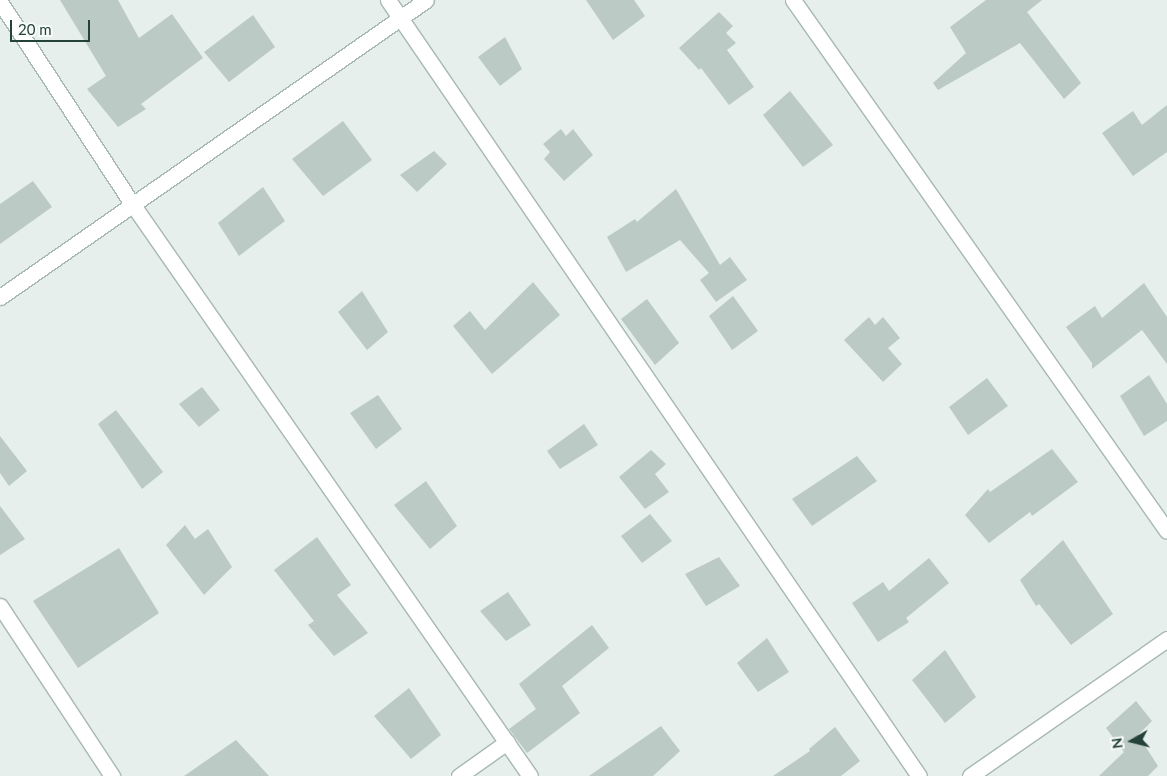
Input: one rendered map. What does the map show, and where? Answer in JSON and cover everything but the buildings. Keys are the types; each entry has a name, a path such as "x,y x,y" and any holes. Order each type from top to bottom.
{"street":[{"path":"388,0 918,776"},
{"path":"0,297 426,0"},
{"path":"793,0 1167,531"},
{"path":"0,2 133,205 530,776"},
{"path":"0,606 112,776"},
{"path":"970,776 1167,639"},
{"path":"459,776 507,742"}]}
